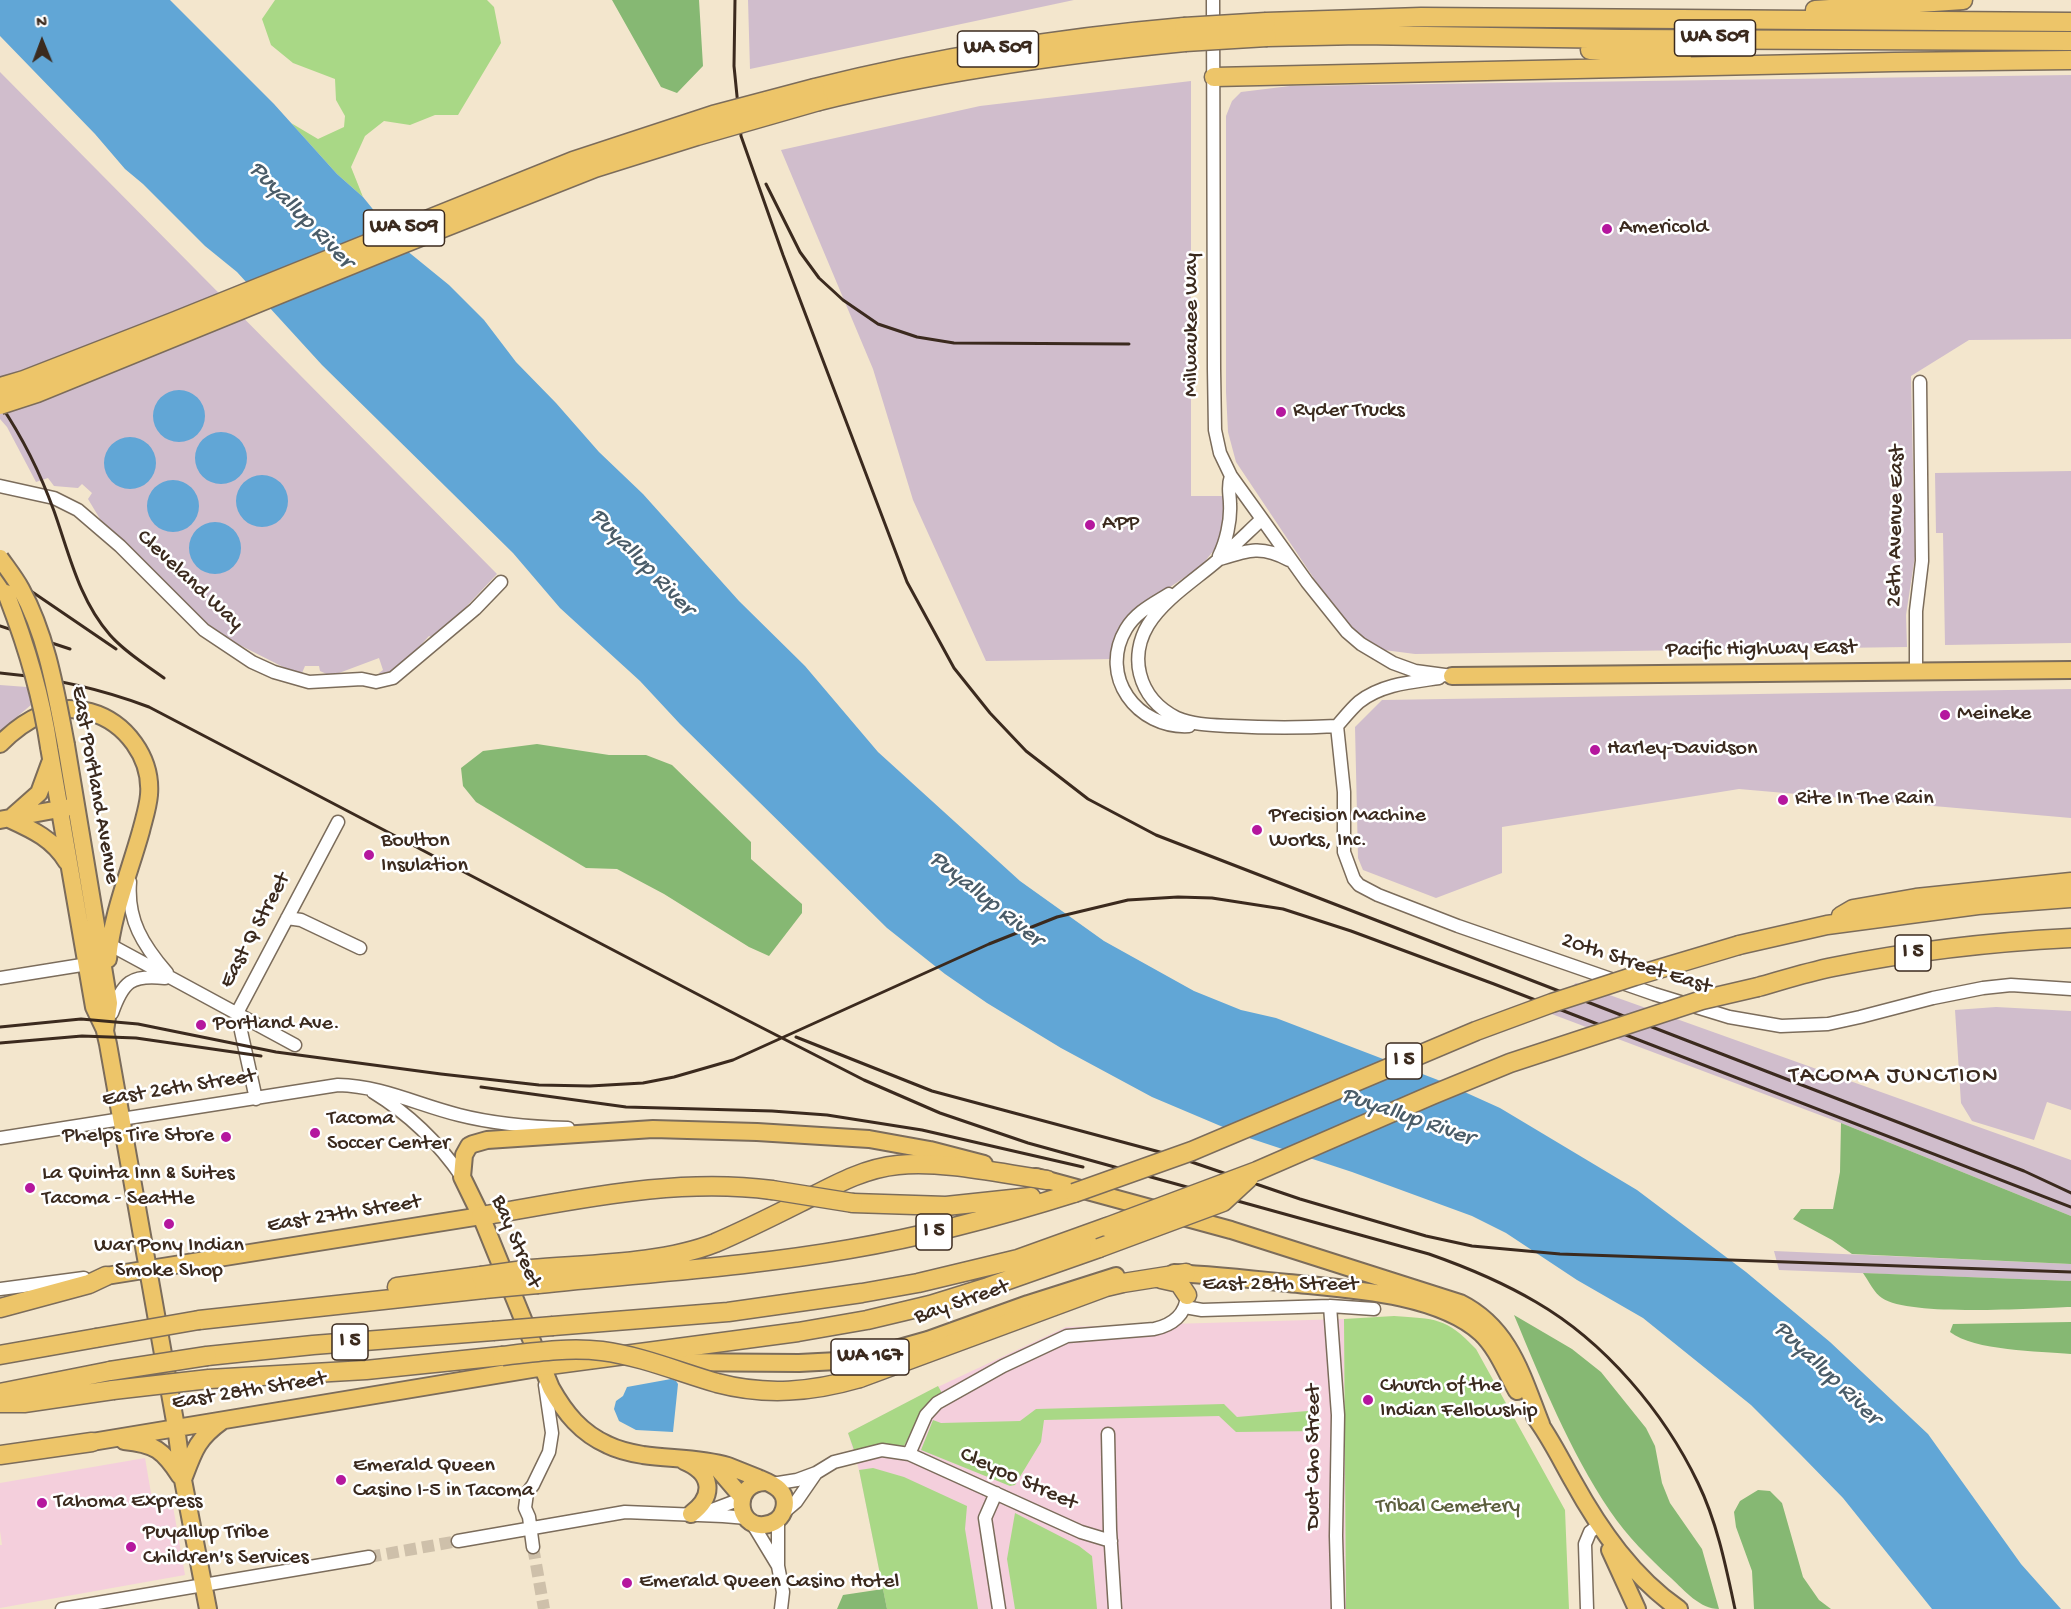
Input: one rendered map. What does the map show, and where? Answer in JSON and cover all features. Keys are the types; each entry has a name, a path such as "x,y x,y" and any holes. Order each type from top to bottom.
{"highway":[{"path":"1573,19 1852,8 1963,0"},
{"name":"WA 509","path":"0,405 57,385 596,168 898,68 990,50 1068,39 1266,29 1421,17 2071,22"},
{"name":"WA 509","path":"1266,29 1360,34 1622,39 2071,40"},
{"path":"1360,34 1705,58 1894,62"},
{"path":"1214,76 2071,60"},
{"name":"WA 509","path":"0,387 174,322 573,160 712,115 817,94"},
{"path":"1827,925 1853,909 1969,892 2071,882"},
{"name":"I 5","path":"534,1277 781,1259 850,1249 940,1230 1074,1193 1192,1151 1486,1027 1635,976 1739,945 1827,925 1978,905 2071,898"},
{"name":"I 5","path":"0,1393 110,1371 207,1356 313,1345 728,1312 802,1303 918,1283 1018,1259 1107,1227 1257,1171 1510,1063 1690,1004 1831,968 1907,954 1975,945 2071,938"},
{"path":"0,1355 368,1290 483,1283 534,1277 700,1248 754,1225 846,1180 871,1170 892,1166 944,1166 1047,1180"},
{"path":"542,1366 798,1332 867,1320 930,1305 1099,1248 1223,1202 1257,1171"},
{"path":"481,1216 647,1189 704,1186 772,1190 853,1203 921,1207 1074,1193"},
{"path":"0,1403 24,1403 209,1379 366,1370 558,1350 621,1354 718,1383 762,1391 807,1390 860,1378 1106,1287 1150,1278 1186,1274"},
{"path":"0,1308 70,1290 106,1276"},
{"path":"1150,1278 1175,1282 1182,1286 1186,1301"},
{"path":"0,1455 100,1440"}],"main road":[{"name":"East Portland Avenue","path":"0,558 21,589 52,675 56,751"},
{"name":"East Portland Avenue","path":"0,574 32,665 104,942 109,1003 105,1031"},
{"name":"Pacific Highway East","path":"1452,676 2071,670"},
{"path":"0,744 22,724 35,717 58,710 85,711 96,714 118,727 136,745 143,757 149,783 147,807 135,854 104,942"},
{"path":"5,819 39,793 56,751"},
{"name":"East Portland Avenue","path":"68,808 69,865 86,963 94,1007 105,1031 176,1426 183,1480 208,1609"},
{"path":"5,819 68,808"},
{"path":"5,819 48,840 69,865"},
{"name":"Bay Street","path":"1541,1424 1521,1398 1497,1354 1485,1338 1469,1324 1445,1311 1398,1297 1370,1292 1209,1275 1158,1272 1134,1273 1101,1279 928,1340 857,1360 799,1363 668,1361 542,1366 481,1216 464,1183 464,1155 469,1146 487,1140 653,1129 801,1133 869,1139 930,1150 1232,1230 1443,1297 1465,1306 1486,1319 1507,1347 1524,1381 1541,1424 1599,1525"},
{"path":"433,1224 456,1211 465,1199 464,1183"},
{"name":"East 27th Street","path":"106,1276 481,1216"},
{"path":"1186,1301 1193,1283 1209,1275"},
{"path":"542,1366 564,1412 594,1438 626,1452 728,1466 769,1483 778,1487 785,1500 781,1516 766,1525 750,1521 741,1506 742,1498 747,1488 753,1484 769,1483"},
{"name":"East 28th Street","path":"100,1440 542,1366"},
{"path":"183,1480 201,1437 225,1419"},
{"path":"100,1440 141,1442 153,1446 170,1460 183,1480"},
{"path":"678,1458 700,1471 707,1483 706,1499 691,1514"},
{"path":"708,1463 718,1469 742,1498"},
{"path":"1599,1525 1637,1609"},
{"name":"WA 167","path":"1599,1525 1641,1578 1679,1609"},
{"path":"1641,1578 1645,1609"}],"street":[{"name":"Milwaukee Way","path":"1213,0 1215,430 1220,453 1231,476 1292,561 1332,615 1361,644 1393,663 1415,670 1452,676"},
{"name":"26th Avenue East","path":"1916,672 1916,611 1922,561 1920,382"},
{"path":"1216,561 1227,530 1230,504 1228,484 1231,476"},
{"name":"Cleveland Way","path":"0,486 54,498 78,510 120,546 204,630 252,662 274,672 309,682 362,679 376,682 393,678 475,609 501,582"},
{"path":"1201,724 1177,718 1154,702 1141,678 1138,660 1141,641 1148,625 1159,611 1262,519"},
{"path":"1216,561 1246,550 1275,552 1292,561"},
{"path":"1191,581 1143,610 1133,620 1119,647 1118,667 1121,684 1129,700 1148,716 1172,725 1293,728 1337,726 1357,704 1376,691 1404,683 1452,676"},
{"name":"20th Street East","path":"1337,726 1344,792 1344,852 1354,879 1359,885 1378,895 1458,926 1708,1011 1780,1026 1828,1024 1983,988 2011,986 2071,989"},
{"name":"East Q Street","path":"256,1099 237,1013 338,822"},
{"path":"135,854 129,895 134,923 150,951 172,979"},
{"path":"287,918 301,920 360,948"},
{"path":"104,942 295,1045"},
{"path":"0,978 93,963 98,965 106,981"},
{"path":"105,1031 120,992 129,982 147,977 172,979"},
{"name":"East 26th Street","path":"0,1138 338,1085 364,1087"},
{"name":"Bay Street","path":"364,1087 393,1093 458,1115 493,1123 546,1127 653,1129"},
{"name":"Bay Street","path":"364,1087 389,1102 427,1133 446,1155 464,1183"},
{"name":"East 27th Street","path":"0,1289 106,1276"},
{"path":"909,1454 926,1415 937,1402 1003,1366 1067,1336 1159,1328 1173,1322 1186,1301"},
{"name":"East 28th Street","path":"1186,1301 1203,1310 1330,1306 1374,1309"},
{"name":"Duct Cho Street","path":"1330,1306 1338,1415 1336,1536 1338,1609"},
{"path":"533,1547 529,1522 534,1495 533,1485 549,1452 552,1433 551,1414 542,1366"},
{"path":"1108,1434 1115,1609"},
{"name":"East 28th Street","path":"0,1461 100,1440"},
{"name":"Cleyoo Street","path":"769,1483 797,1480 816,1473 834,1462 860,1454 882,1450 909,1454 1081,1532 1111,1540"},
{"path":"781,1609 783,1592 778,1566 781,1516 796,1502 816,1473"},
{"path":"996,1493 985,1518 986,1539 999,1609"},
{"path":"691,1514 722,1507 742,1498"},
{"path":"458,1541 529,1522 625,1512 691,1514 750,1521 778,1566"},
{"path":"1587,1609 1585,1544 1590,1532 1599,1525"},
{"path":"62,1609 369,1557"}],"shaded area":[{"path":"748,0 1074,0 750,69"},
{"path":"0,72 497,574 433,638 429,636 399,669 381,677 379,673 383,670 379,658 331,676 320,671 319,666 305,666 302,673 295,673 208,629 100,519 88,499 92,493 82,484 78,488 54,486 48,478 36,482 7,427 0,419"},
{"path":"2071,75 2071,339 1969,340 1911,376 1915,556 1906,615 1907,647 1415,654 1384,650 1357,635 1337,613 1236,462 1228,432 1226,392 1226,116 1232,101 1241,92 1290,86"},
{"path":"1191,81 1191,496 1225,496 1226,515 1220,539 1201,566 1138,609 1114,659 986,661 913,500 873,369 781,150 980,106"},
{"path":"2071,471 2071,643 1945,645 1943,533 1936,533 1935,473"},
{"path":"0,685 27,687 31,705 0,731"},
{"path":"2071,689 2071,818 1739,789 1502,827 1502,873 1436,898 1363,870 1358,858 1355,727 1382,700"},
{"path":"1576,983 2071,1160 2071,1216 1841,1123 1541,1010"},
{"path":"1996,1007 2071,1011 2071,1110 2047,1102 2034,1140 1972,1121 1961,1103 1955,1010"},
{"path":"1774,1251 2071,1264 2071,1281 1779,1270"},
{"path":"1344,1319 1346,1609 887,1609 859,1470 848,1433 927,1392 1066,1327"},
{"path":"145,1458 152,1499 171,1495 185,1575 0,1608 0,1545 2,1545 0,1483"}],"green space":[{"path":"275,0 487,0 494,7 501,43 458,115 435,115 410,125 384,121 365,136 351,167 363,197 337,174 291,123 318,139 344,127 345,116 336,100 335,79 293,63 271,45 262,19"},
{"path":"612,0 699,0 703,66 677,93 661,87"},
{"path":"537,744 609,755 646,755 672,765 751,842 751,859 802,904 802,913 769,956 749,947 664,894 617,869 586,868 476,802 463,786 461,768 483,751"},
{"path":"1841,1123 2071,1216 2071,1264 1852,1254 1832,1240 1793,1219 1801,1209 1833,1209 1840,1172"},
{"path":"1863,1273 2071,1281 2071,1307 2002,1310 1918,1308 1882,1298"},
{"path":"1514,1315 1572,1349 1601,1372 1646,1428 1655,1446 1662,1483 1670,1503 1702,1549 1719,1609 1705,1606 1687,1594 1639,1546 1610,1511 1569,1440"},
{"name":"Tribal Cemetery","path":"1394,1316 1430,1319 1448,1325 1476,1349 1565,1510 1569,1609 1346,1609 1344,1319"},
{"path":"2071,1322 2071,1354 1990,1347 1950,1332 1953,1324"},
{"path":"938,1386 942,1393 923,1409 904,1446 884,1444 854,1450 848,1433"},
{"path":"1224,1404 1237,1417 1319,1410 1320,1431 1236,1432 1219,1416 1044,1420 1041,1442 1015,1485 1010,1486 921,1450 933,1420 941,1423 1020,1421 1036,1409"},
{"path":"873,1468 904,1477 967,1506 965,1529 978,1609 887,1609 859,1470"},
{"path":"1758,1490 1770,1491 1782,1503 1803,1577 1819,1600 1831,1609 1754,1609 1752,1571 1736,1527 1734,1512 1740,1501"},
{"path":"1015,1513 1079,1546 1092,1556 1097,1609 1015,1609 1007,1559"},
{"path":"883,1589 887,1609 837,1609 843,1595"}],"water":[{"name":"Puyallup River","path":"0,0 170,0 274,104 337,174 363,197 406,250 449,285 484,320 516,362 599,452 643,494 739,601 805,666 878,752 1020,881 1104,941 1194,991 1241,1010 1276,1018 1438,1080 1500,1108 1637,1190 1746,1272 1830,1342 1928,1434 2021,1564 2061,1609 1932,1609 1843,1498 1801,1455 1751,1405 1643,1318 1577,1280 1506,1233 1472,1216 1352,1172 1249,1138 1152,1097 1061,1048 987,1003 945,974 887,928 680,724 640,681 560,608 513,553 322,365 237,272 205,246 125,169 95,134 0,36"},
{"path":"174,390 184,390 198,397 205,416 198,435 184,442 174,442 164,438 157,431 153,421 153,411 157,401 164,394"},
{"path":"216,432 226,432 240,439 247,458 240,477 226,484 216,484 206,480 199,473 195,463 195,453 199,443 206,436"},
{"path":"125,437 135,437 149,444 156,463 149,482 135,489 125,489 115,485 108,478 104,468 104,458 108,448 115,441"},
{"path":"257,475 267,475 281,482 288,501 281,520 267,527 257,527 247,523 240,516 236,506 236,496 240,486 247,479"},
{"path":"168,480 178,480 192,487 199,506 192,525 178,532 168,532 158,528 151,521 147,511 147,501 151,491 158,484"},
{"path":"210,522 220,522 234,529 241,548 234,567 220,574 210,574 200,570 193,563 189,553 189,543 193,533 200,526"},
{"path":"671,1379 678,1384 673,1432 636,1430 619,1421 614,1409 616,1401 623,1396 627,1387"}],"tunnel":[{"path":"369,1557 458,1541"},
{"path":"533,1547 544,1609"}],"railway":[{"path":"735,0 734,66 741,136 783,255 907,582 954,668 990,713 1026,751 1088,799 1156,835 2024,1171 2071,1193"},
{"path":"766,184 800,252 819,278 843,300 878,324 917,337 954,343 1129,344"},
{"path":"0,404 23,442 43,483 76,576 90,607 116,641 164,678"},
{"path":"0,570 116,649"},
{"path":"0,626 70,649"},
{"path":"0,673 76,685 149,707 741,1017 864,1080 940,1113 1028,1143 1429,1254 1484,1275 1536,1302 1586,1337 1609,1358 1650,1405 1668,1430 1698,1483 1711,1513 1735,1609"},
{"path":"0,1027 81,1019 138,1024 276,1052 441,1074 539,1085 590,1086 643,1083 674,1077 733,1060 989,944 1057,917 1128,900 1178,897 1212,898 1283,909 1351,931 2071,1207"},
{"path":"0,1043 82,1036 136,1038 261,1056"},
{"path":"796,1037 932,1091 1171,1155 1300,1199 1426,1236 1472,1246 1560,1254 2071,1272"},
{"path":"481,1087 626,1107 772,1111 827,1115 922,1130 1083,1167"}],"place":[{"name":"Americold","path":"1607,229"},
{"name":"Ryder Trucks","path":"1281,412"},
{"name":"APP","path":"1090,525"},
{"name":"Meineke","path":"1945,715"},
{"name":"Harley-Davidson","path":"1595,750"},
{"name":"Rite In The Rain","path":"1783,800"},
{"name":"Precision Machine Works, Inc.","path":"1257,830"},
{"name":"Boulton Insulation","path":"369,855"},
{"name":"Portland Ave.","path":"201,1025"},
{"name":"Tacoma Soccer Center","path":"315,1133"},
{"name":"Phelps Tire Store","path":"226,1137"},
{"name":"La Quinta Inn & Suites Tacoma - Seattle","path":"30,1188"},
{"name":"War Pony Indian Smoke Shop","path":"169,1224"},
{"name":"Church of the Indian Fellowship","path":"1368,1400"},
{"name":"Emerald Queen Casino I-5 in Tacoma","path":"341,1480"},
{"name":"Tahoma Express","path":"42,1503"},
{"name":"Puyallup Tribe Children's Services","path":"131,1547"},
{"name":"Emerald Queen Casino Hotel","path":"627,1583"}],"district":[{"name":"TACOMA JUNCTION","path":"1894,1077"}]}
